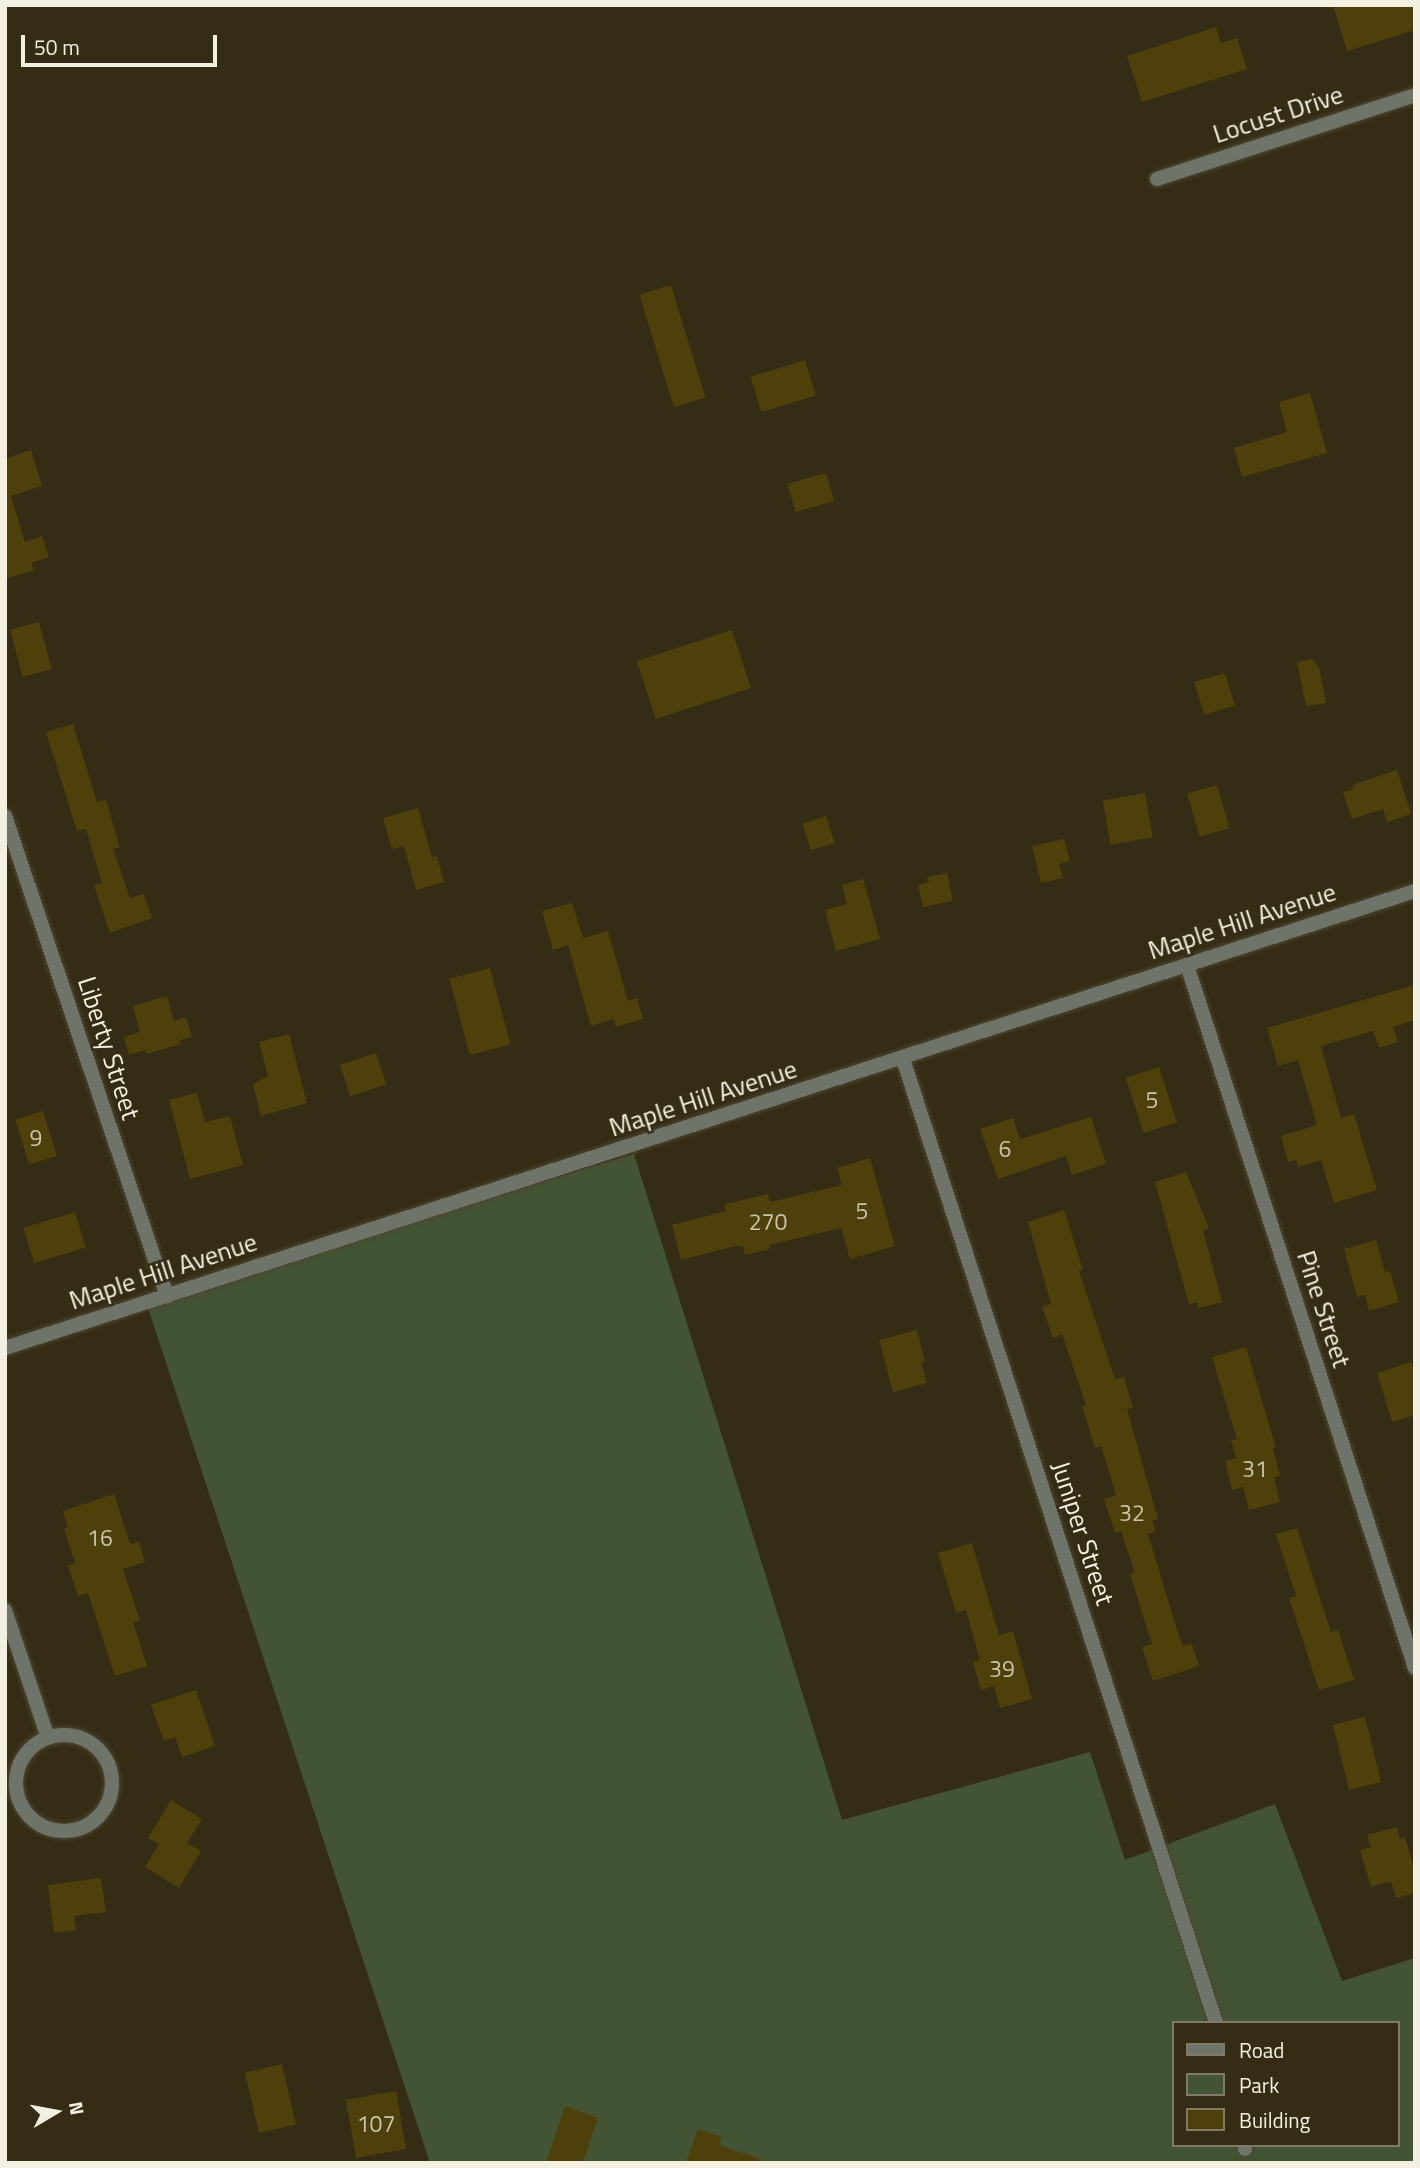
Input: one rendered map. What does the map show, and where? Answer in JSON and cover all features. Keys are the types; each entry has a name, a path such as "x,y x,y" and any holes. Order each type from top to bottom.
{"street":[{"name":"Locust Drive","path":"1157,179 1415,95"},
{"name":"Liberty Street","path":"5,816 167,1296"},
{"name":"Maple Hill Avenue","path":"5,1348 298,1251 553,1173 1415,891"},
{"name":"Pine Street","path":"1187,965 1415,1668"},
{"name":"Juniper Street","path":"902,1059 1215,2021"},
{"path":"5,1610 48,1738"},
{"path":"78,1737 92,1743 109,1767 113,1782 111,1797 99,1816 81,1829 51,1830 32,1818 19,1800 18,1770 35,1745 48,1738 78,1737"}],"green space":[{"path":"634,1154 842,1820 1090,1752 1125,1860 1275,1804 1342,1981 1415,1958 1415,2163 430,2163 146,1302"}],"building":[{"path":"1333,5 1415,5 1415,30 1347,51"},
{"path":"1216,27 1221,43 1237,38 1247,69 1142,102 1127,56"},
{"path":"671,285 705,398 674,407 639,295"},
{"path":"805,360 816,395 761,412 750,377"},
{"path":"1310,393 1327,453 1242,477 1234,448 1287,432 1279,402"},
{"path":"31,450 42,486 11,496 25,542 42,536 49,557 31,563 34,570 5,579 5,459"},
{"path":"826,473 834,501 796,512 788,484"},
{"path":"39,622 52,669 23,677 10,630"},
{"path":"732,630 751,688 656,719 637,661"},
{"path":"1312,659 1319,667 1326,703 1306,706 1297,662"},
{"path":"1225,673 1235,706 1204,715 1194,682"},
{"path":"73,724 97,802 106,800 120,847 113,849 130,898 144,894 152,918 110,933 94,885 102,883 86,829 77,831 46,732"},
{"path":"1397,770 1411,814 1387,822 1383,809 1352,819 1343,792 1354,789 1352,785"},
{"path":"1217,785 1229,828 1200,837 1187,794"},
{"path":"1145,793 1153,837 1110,845 1103,800"},
{"path":"418,808 432,857 437,856 444,882 416,890 404,846 392,849 383,818"},
{"path":"826,816 835,843 811,850 802,824"},
{"path":"1064,839 1070,861 1059,864 1063,878 1041,883 1032,846"},
{"path":"947,873 953,901 923,907 918,885 929,882 927,877"},
{"path":"863,879 880,939 836,951 825,910 847,904 842,885"},
{"path":"572,903 583,938 608,931 628,1001 637,998 643,1019 616,1027 614,1019 591,1026 568,945 553,950 542,911"},
{"path":"490,968 510,1044 470,1055 449,979"},
{"path":"1415,985 1415,1020 1393,1027 1398,1042 1379,1048 1373,1031 1321,1046 1341,1118 1354,1114 1377,1190 1334,1203 1321,1160 1298,1167 1296,1160 1288,1162 1281,1136 1317,1125 1298,1060 1278,1066 1267,1028"},
{"path":"167,996 174,1021 186,1017 192,1037 180,1040 181,1044 146,1054 145,1050 129,1055 124,1037 140,1032 133,1006"},
{"path":"289,1034 307,1103 261,1116 253,1084 268,1076 259,1042"},
{"path":"376,1053 386,1084 350,1096 340,1065"},
{"path":"1159,1067 1177,1122 1144,1133 1126,1078"},
{"path":"197,1093 205,1122 230,1116 243,1165 190,1179 169,1100"},
{"path":"43,1111 57,1156 29,1164 15,1119"},
{"path":"1091,1117 1106,1164 1072,1175 1066,1156 998,1179 980,1129 1013,1118 1020,1139"},
{"path":"870,1158 895,1246 850,1259 841,1228 769,1245 770,1249 745,1255 743,1246 735,1246 681,1260 672,1225 726,1211 724,1204 768,1194 770,1202 842,1185 837,1168"},
{"path":"1186,1172 1209,1228 1203,1230 1222,1302 1199,1308 1197,1302 1189,1304 1155,1182"},
{"path":"1064,1210 1083,1270 1079,1271 1115,1379 1124,1377 1133,1408 1127,1409 1158,1519 1152,1521 1156,1532 1148,1534 1179,1636 1183,1646 1192,1644 1199,1666 1153,1681 1142,1647 1152,1644 1130,1574 1135,1573 1121,1531 1115,1533 1104,1499 1116,1495 1101,1446 1095,1448 1082,1406 1086,1405 1062,1334 1053,1338 1042,1307 1051,1304 1028,1222"},
{"path":"75,1212 86,1247 34,1263 23,1228"},
{"path":"1376,1240 1385,1272 1390,1271 1399,1302 1369,1311 1365,1295 1357,1297 1344,1249"},
{"path":"917,1330 925,1361 921,1362 927,1383 893,1392 879,1340"},
{"path":"1246,1347 1276,1448 1273,1448 1280,1476 1274,1477 1280,1502 1249,1510 1243,1487 1232,1490 1225,1461 1236,1458 1231,1440 1237,1439 1212,1357"},
{"path":"1411,1362 1415,1375 1415,1415 1392,1422 1377,1373"},
{"path":"114,1494 130,1544 139,1542 145,1562 123,1569 140,1621 133,1622 147,1666 115,1676 88,1593 78,1596 68,1566 75,1563 64,1529 68,1528 63,1511"},
{"path":"1297,1528 1331,1632 1338,1630 1354,1680 1319,1690 1289,1598 1296,1596 1276,1534"},
{"path":"972,1543 999,1635 1013,1631 1032,1699 1000,1708 994,1686 981,1690 973,1662 980,1660 966,1610 956,1613 938,1553"},
{"path":"196,1690 215,1746 182,1757 175,1737 164,1741 151,1705"},
{"path":"1365,1717 1381,1782 1349,1790 1333,1725"},
{"path":"171,1800 202,1819 187,1843 201,1851 179,1888 145,1867 159,1844 148,1838"},
{"path":"1397,1827 1400,1839 1405,1837 1415,1872 1415,1893 1396,1898 1391,1881 1371,1887 1360,1850 1371,1847 1367,1835"},
{"path":"101,1878 106,1912 74,1916 76,1930 54,1933 48,1885"},
{"path":"282,2064 296,2124 259,2133 245,2073"},
{"path":"396,2091 406,2149 356,2158 346,2100"},
{"path":"565,2106 598,2118 583,2163 546,2163"},
{"path":"698,2129 722,2137 719,2145 761,2159 760,2163 686,2163"}]}
